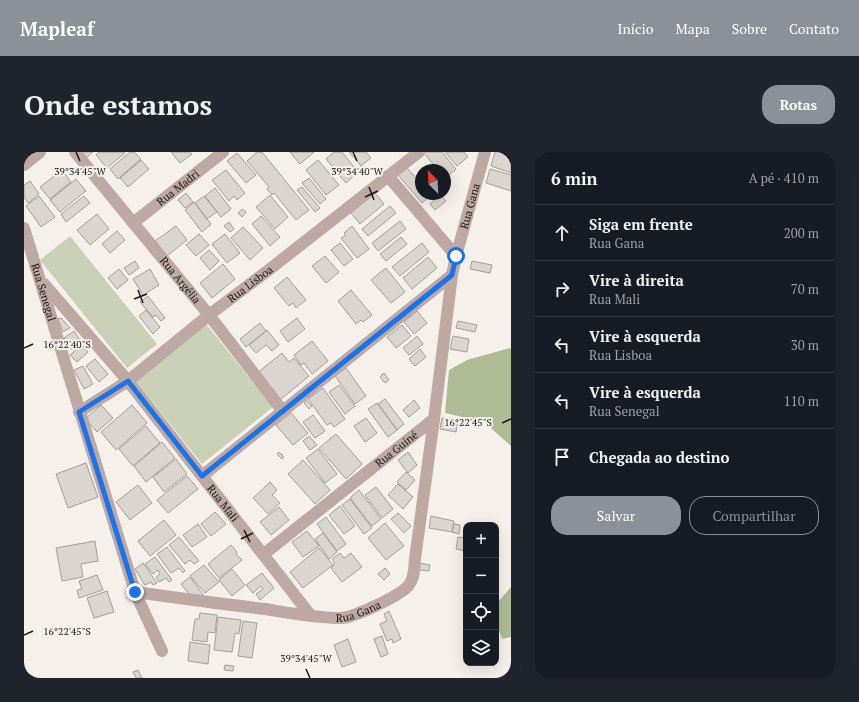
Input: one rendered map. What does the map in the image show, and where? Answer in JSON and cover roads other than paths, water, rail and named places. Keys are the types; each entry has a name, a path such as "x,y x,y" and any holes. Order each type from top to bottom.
{"street":[{"path":"24,165 40,152"},
{"name":"Rua Argélia","path":"75,152 209,315 282,410"},
{"name":"Rua Madri","path":"133,223 223,152"},
{"name":"Rua Lisboa","path":"79,412 128,381 209,315 419,152"},
{"name":"Rua Gana","path":"452,275 485,152"},
{"path":"388,176 456,256"},
{"name":"Rua Senegal","path":"24,228 135,592 162,652"},
{"path":"202,476 282,410 452,275"},
{"path":"434,419 452,275"},
{"name":"Rua Mali","path":"41,280 128,381 311,616"},
{"name":"Rua Gana","path":"135,592 311,616 342,618 351,616 398,594 413,578 434,419"},
{"name":"Rua Guiné","path":"264,554 434,419"}]}
